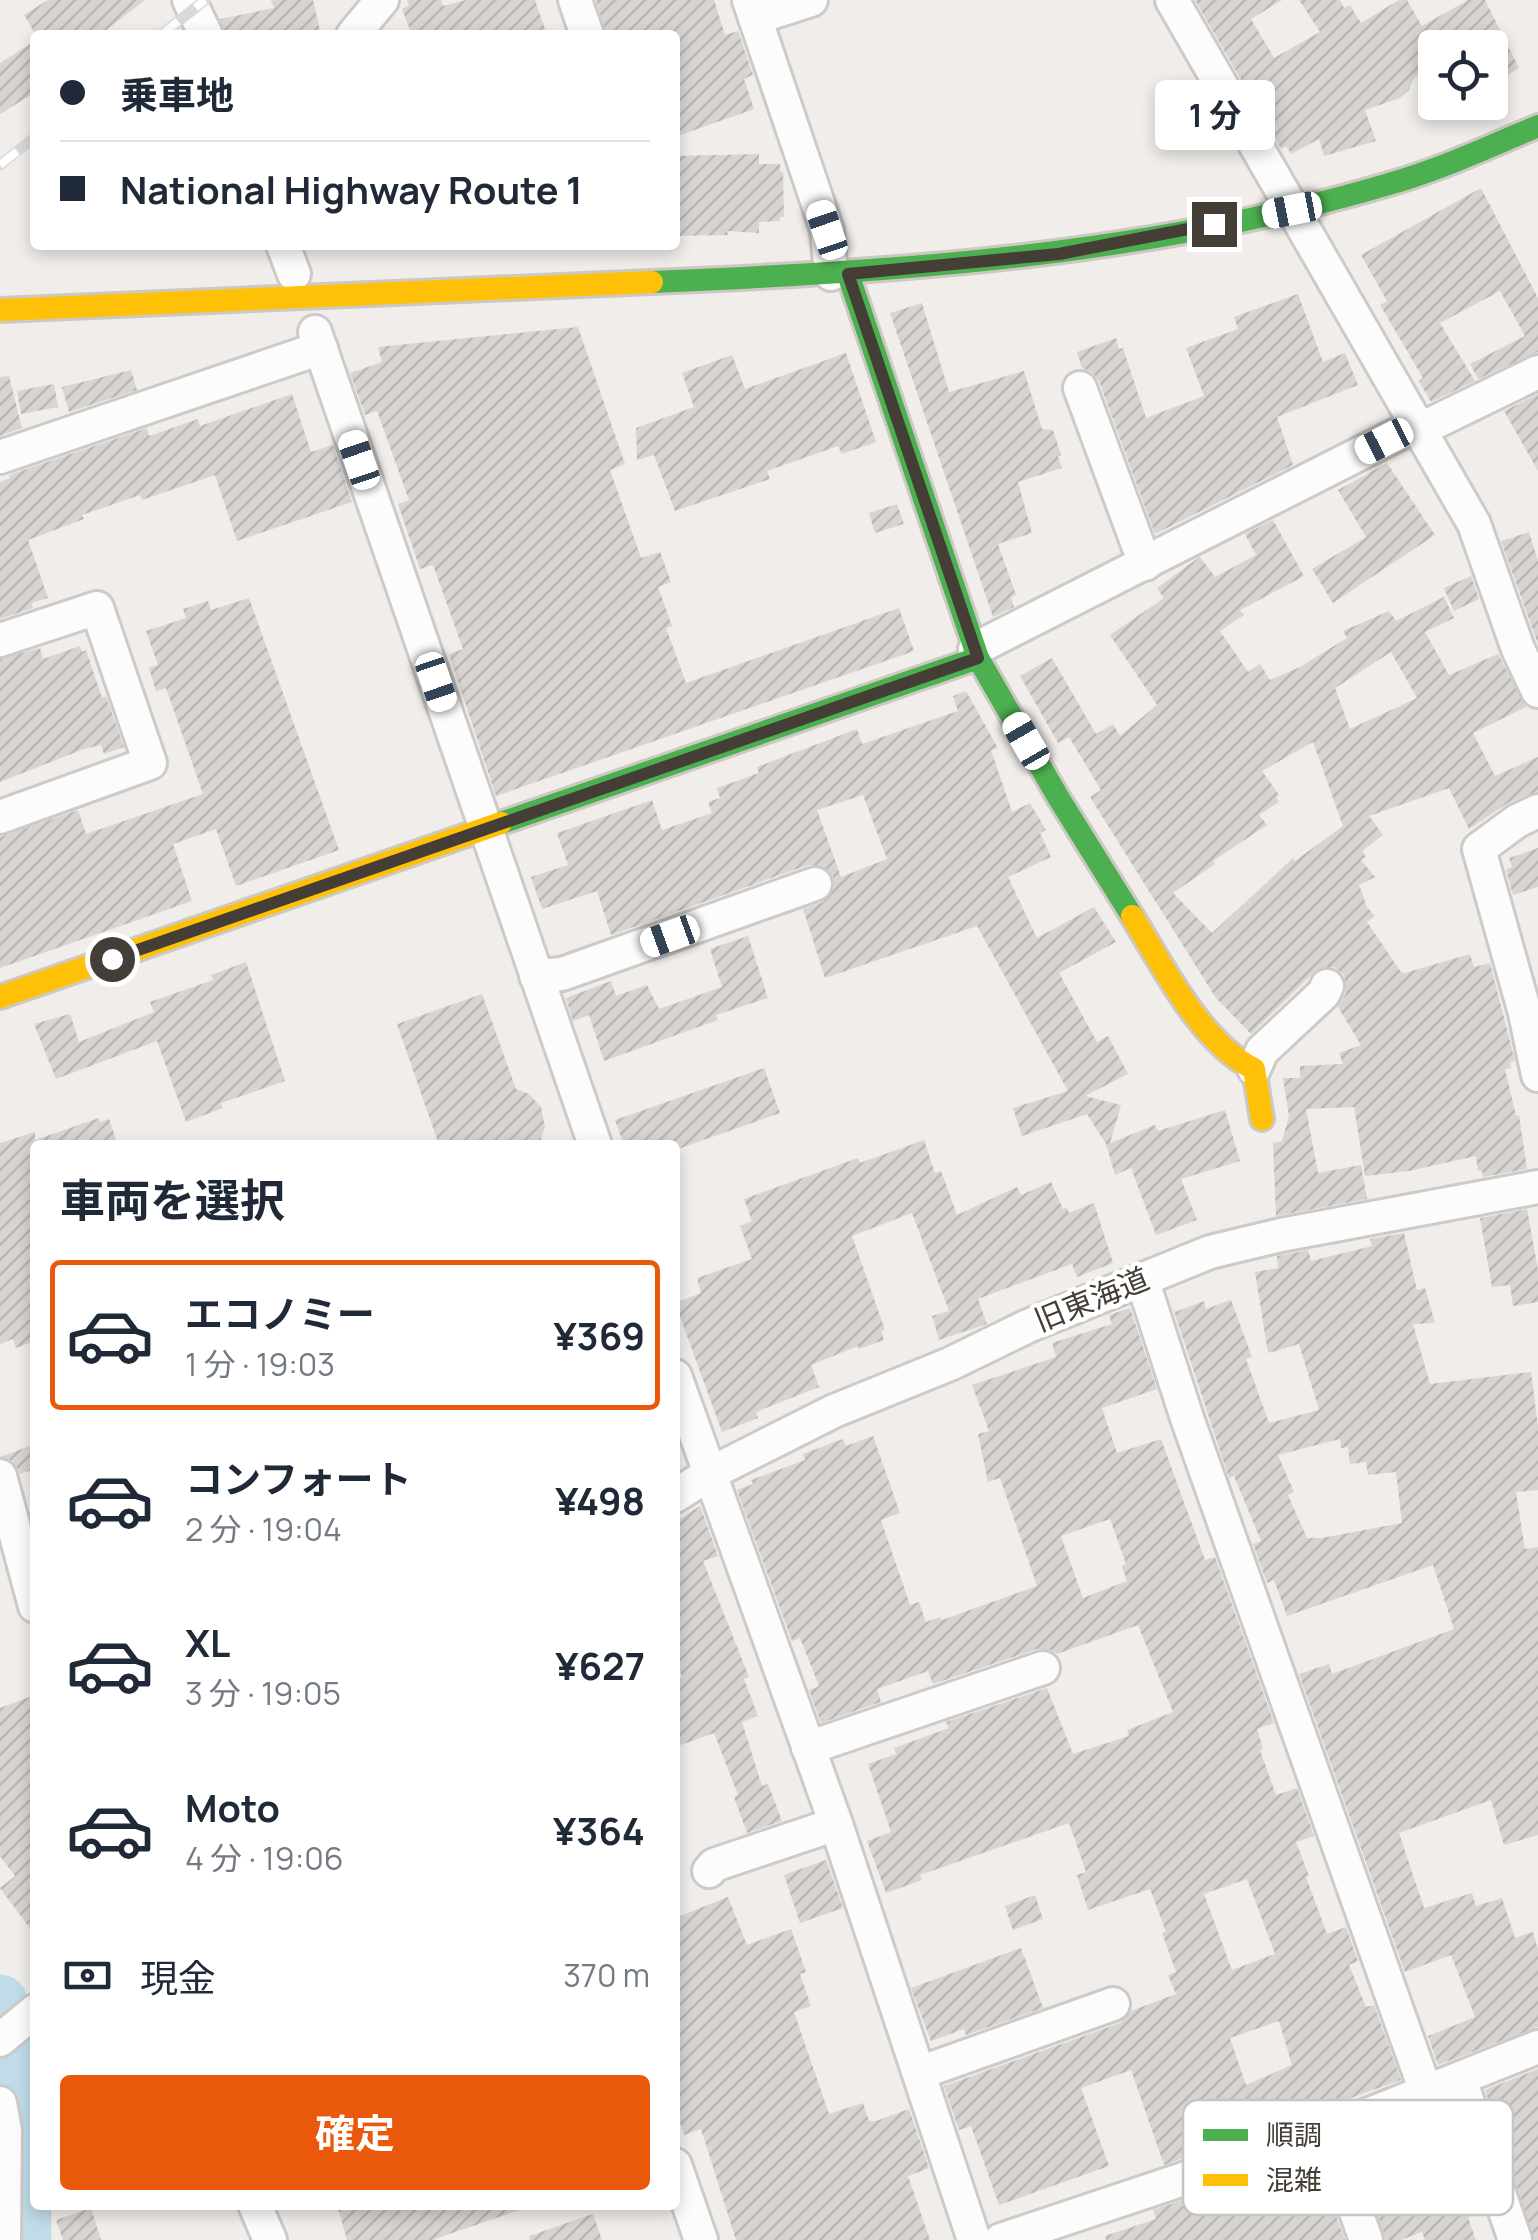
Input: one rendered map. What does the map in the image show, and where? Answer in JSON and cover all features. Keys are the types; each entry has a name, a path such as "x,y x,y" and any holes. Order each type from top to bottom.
{"main road":[{"path":"0,310 840,274 1059,254 1292,210 1391,184 1455,162 1538,126"},
{"path":"840,274 977,654 1058,797 1194,1015 1242,1063 1254,1069 1262,1120"},
{"path":"0,997 487,830 977,654"}],"street":[{"path":"189,0 204,30"},
{"path":"575,0 585,30"},
{"path":"811,0 752,9 840,274"},
{"path":"1172,0 1474,524 1518,649 1538,691"},
{"path":"0,457 318,340 593,1140"},
{"path":"977,654 1145,564 1420,426 1538,372"},
{"path":"1080,388 1145,564"},
{"path":"0,640 96,608 150,764 0,817"},
{"path":"1538,811 1478,849 1538,1075"},
{"path":"536,976 562,974 815,884"},
{"path":"1254,1069 1262,1051 1324,993 1326,986"},
{"name":"旧東海道","path":"680,1493 709,1474 834,1412 1210,1252 1538,1187"},
{"path":"1142,1279 1187,1418 1426,2092"},
{"path":"680,1390 836,1824 974,2240"},
{"path":"0,1476 30,1587"},
{"path":"808,1748 1043,1668"},
{"path":"709,1871 714,1865 836,1824"},
{"path":"919,2072 1113,2004"},
{"path":"1406,2100 1538,2047"},
{"path":"1460,2079 1467,2100"},
{"path":"0,2102 5,2130 4,2240"},
{"path":"1001,2240 1183,2179"},
{"path":"680,2180 701,2240"},
{"path":"256,2210 270,2240"},
{"path":"1357,2215 1366,2240"},
{"path":"1506,2215 1515,2240"}],"building":[{"path":"48,0 145,0 106,30 33,30 24,15"},
{"path":"271,0 313,0 320,30 224,30 220,19 274,8"},
{"path":"407,0 441,0 443,6 466,0 535,0 545,30 410,30 402,9 409,6"},
{"path":"596,0 714,0 725,35 738,31 753,75 744,79 754,109 680,135 680,30 605,30"},
{"path":"1195,0 1282,0 1251,19 1274,58 1320,32 1299,0 1340,0 1344,8 1350,5 1361,23 1399,0 1407,0 1422,26 1468,0 1485,0 1500,30 1418,30 1418,76 1409,90 1400,98 1365,110 1376,141 1324,156 1319,139 1291,154 1286,146 1281,149"},
{"path":"30,44 30,95 0,114 0,63"},
{"path":"1508,46 1519,68 1508,75"},
{"path":"759,154 759,164 780,164 784,217 780,221 759,222 759,233 727,231 728,235 680,236 680,156"},
{"path":"1481,188 1538,298 1538,352 1478,379 1470,364 1525,336 1500,291 1440,323 1475,381 1431,402 1419,381 1423,378 1380,305 1387,301 1361,255"},
{"path":"1298,294 1323,362 1345,353 1358,385 1277,417 1293,465 1155,534 1099,381 1082,368 1077,352 1116,338 1119,349 1123,348 1146,418 1204,396 1186,348 1238,329 1234,317"},
{"path":"922,303 949,392 1024,371 1042,429 1053,430 1061,455 1058,456 1062,468 1018,482 1032,533 998,544 1016,595 1011,597 1014,607 993,617 890,313"},
{"path":"578,327 625,464 610,470 641,558 660,552 671,582 658,587 672,626 666,628 686,683 899,608 914,651 496,796 449,654 463,649 433,565 420,569 398,504 409,500 377,411 365,415 350,373 382,362 378,347"},
{"path":"846,353 876,442 842,454 838,446 767,471 770,479 675,511 654,455 637,460 636,428 694,407 682,373 732,355 745,389"},
{"path":"131,370 137,390 69,412 62,387"},
{"path":"9,376 22,428 0,436 0,377"},
{"path":"54,384 58,407 21,414 17,391"},
{"path":"292,394 311,452 333,445 352,502 237,541 215,475 142,500 140,495 82,515 84,519 28,540 48,598 32,603 33,608 0,619 0,482 9,475 147,428 149,436 198,419 200,426"},
{"path":"1538,394 1538,471 1504,411"},
{"path":"1387,463 1435,535 1333,603 1312,569 1366,537 1338,490"},
{"path":"897,504 904,524 875,533 869,513"},
{"path":"1273,520 1304,576 1240,610 1244,615 1220,631 1248,672 1260,664 1270,680 1347,638 1343,631 1389,611 1396,621 1444,597 1454,618 1425,632 1449,675 1498,654 1526,707 1473,733 1495,776 1538,757 1538,791 1508,803 1469,829 1449,788 1369,816 1383,835 1362,851 1366,857 1361,860 1375,877 1359,885 1375,916 1367,922 1401,972 1470,954 1474,967 1490,963 1515,1061 1505,1069 1516,1116 1519,1115 1527,1169 1483,1177 1476,1156 1365,1176 1354,1107 1306,1109 1318,1173 1361,1165 1367,1199 1276,1216 1273,1143 1282,1141 1289,1116 1283,1078 1300,1078 1300,1066 1343,1064 1339,1053 1361,1045 1338,1007 1346,993 1344,975 1334,967 1316,970 1251,1034 1216,998 1090,797 1101,790 1069,737 1058,743 1020,676 1052,658 1096,734 1113,724 1120,736 1157,705 1110,635 1164,598 1157,588 1198,558 1215,577 1256,555 1245,534","holes":["1391,652 1417,698 1350,729 1335,688","1313,742 1343,826 1295,861 1293,858 1212,933 1173,893 1267,825 1259,815 1279,802 1279,795 1262,771"]},
{"path":"1529,532 1538,561 1538,644 1501,541"},
{"path":"1471,576 1479,599 1454,611 1444,588"},
{"path":"249,598 339,850 236,886 216,829 173,844 192,901 0,968 0,837 78,810 86,834 203,794 166,688 156,691 149,668 158,665 146,631 186,618 183,609 208,601 211,610"},
{"path":"80,646 82,652 86,650 124,747 104,754 101,745 84,749 0,782 0,659 40,648 43,659"},
{"path":"966,691 998,748 991,750 1012,812 1030,803 1046,830 1040,833 1051,857 1008,877 1037,938 1094,907 1116,942 1059,973 1097,1042 1108,1036 1128,1074 1085,1096 1121,1105 1110,1143 1155,1125 1158,1131 1225,1110 1240,1161 1181,1179 1197,1220 1156,1235 1131,1168 1115,1175 1106,1144 1087,1114 1022,1136 1013,1108 1068,1091 977,926 825,978 803,909 823,902 834,889 833,876 820,865 808,865 611,935 597,891 542,909 531,877 568,865 557,833 652,800 662,830 712,813 708,802 720,798 717,788 759,773 757,767 857,729 862,744 958,711 953,696","holes":["863,795 887,859 841,877 817,810"]},
{"path":"1538,848 1538,887 1513,895 1506,870 1512,867 1509,858"},
{"path":"748,936 768,998 604,1061 589,1015 573,1021 566,998 611,981 616,996 647,985 659,1009 722,987 710,949"},
{"path":"246,962 285,1081 221,1103 223,1108 186,1122 157,1041 56,1079 34,1024 70,1014 79,1042 154,1012 150,1002 213,980 211,975"},
{"path":"482,994 516,1089 529,1094 541,1107 545,1127 541,1140 437,1140 397,1024"},
{"path":"764,1068 780,1113 680,1148 680,1140 622,1140 615,1120"},
{"path":"99,1118 100,1122 109,1119 116,1140 35,1140"},
{"path":"35,1132 35,1140 30,1140 30,1343 16,1348 13,1339 0,1344 0,1143"},
{"path":"924,1140 935,1173 941,1171 957,1215 1017,1187 1021,1195 1051,1182 1063,1209 1067,1208 1069,1213 1094,1203 1113,1263 1077,1277 1072,1264 978,1299 987,1324 939,1340 932,1316 949,1311 912,1213 852,1236 885,1330 881,1331 884,1340 811,1365 819,1387 756,1412 758,1418 722,1432 680,1317 680,1301 701,1293 697,1278 752,1259 740,1226 752,1221 744,1199 858,1158 860,1163"},
{"path":"1527,1209 1538,1270 1538,1302 1513,1306 1510,1285 1492,1287 1480,1218"},
{"path":"1404,1233 1417,1290 1425,1288 1435,1323 1413,1324 1430,1384 1531,1372 1538,1426 1538,1490 1516,1492 1525,1549 1538,1547 1538,1835 1504,1845 1491,1800 1399,1833 1424,1908 1472,1893 1476,1906 1502,1898 1515,1938 1533,1932 1538,1949 1538,2027 1438,2065 1428,2036 1475,2017 1451,1955 1405,1972 1299,1674 1329,1664 1332,1674 1454,1629 1433,1565 1287,1616 1274,1580 1267,1583 1253,1544 1261,1541 1234,1476 1229,1478 1171,1302 1175,1312 1204,1301 1206,1309 1231,1300 1252,1357 1246,1359 1269,1423 1319,1410 1299,1344 1268,1353 1255,1272 1278,1268 1277,1256 1308,1250 1311,1261 1372,1246 1370,1239","holes":["1340,1439 1341,1448 1348,1447 1350,1464 1366,1462 1368,1475 1396,1472 1402,1523 1307,1538 1288,1495 1294,1492 1278,1455"]},
{"path":"1130,1308 1157,1389 1102,1408 1117,1453 1161,1439 1205,1560 1215,1557 1274,1723 1257,1729 1276,1795 1297,1788 1314,1836 1296,1842 1309,1876 1306,1877 1327,1934 1346,1927 1358,1961 1349,1965 1366,2007 1374,2005 1401,2080 1345,2100 1183,2100 1183,2158 1164,2165 1131,2070 1081,2088 1109,2166 999,2205 971,2126 959,2130 944,2086 1120,2023 1131,2011 1176,1994 1168,1975 1176,1972 1162,1933 1166,1932 1150,1889 1088,1910 1077,1875 1086,1872 1069,1823 920,1875 922,1880 886,1893 867,1841 891,1832 868,1764 896,1754 894,1748 949,1728 946,1722 1047,1688 1073,1754 1129,1736 1127,1730 1173,1712 1138,1625 1057,1654 1037,1649 933,1684 928,1671 877,1689 881,1702 821,1723 809,1690 819,1686 800,1638 792,1641 737,1490 753,1484 751,1480 805,1460 803,1454 843,1439 846,1446 873,1436 900,1513 881,1520 910,1605 919,1602 926,1622 940,1617 942,1620 1037,1586 1000,1478 988,1482 978,1434 989,1431 972,1385 1056,1357 1052,1343 1112,1324 1109,1315","holes":["1110,1519 1126,1564 1122,1566 1127,1581 1083,1598 1061,1536","1247,1879 1275,1954 1232,1970 1204,1894","1279,2021 1292,2065 1246,2085 1230,2038"]},
{"path":"30,1446 30,1471 20,1474 13,1461 0,1457"},
{"path":"700,1506 718,1556 703,1561 749,1677 744,1679 758,1716 742,1722 762,1786 768,1784 782,1821 747,1833 734,1797 738,1795 714,1733 680,1745 680,1519"},
{"path":"30,1697 30,1928 0,1888 15,1876 0,1856 0,1708"},
{"path":"826,1860 843,1908 800,1923 784,1875"},
{"path":"1035,1895 1043,1919 1013,1930 1005,1906"},
{"path":"728,1897 747,1945 791,1929 806,1972 800,1974 811,2006 794,2012 829,2114 863,2103 869,2121 876,2121 909,2109 929,2168 908,2176 930,2240 736,2240 701,2129 684,2135 680,2123 680,1916"},
{"path":"1021,1948 1043,2008 966,2035 964,2029 931,2041 911,1988"},
{"path":"1538,2069 1538,2240 1534,2240 1513,2176 1513,2100 1488,2100 1485,2090"},
{"path":"1183,2200 1183,2215 1336,2215 1345,2240 1106,2240 1105,2236 1156,2219 1153,2210"},
{"path":"92,2210 101,2240 63,2240 56,2220"},
{"path":"338,2210 519,2210 432,2240 347,2240"},
{"path":"593,2214 602,2240 530,2240 529,2236"},
{"path":"1378,2215 1471,2215 1476,2240 1425,2240 1422,2232 1401,2240 1386,2240"}],"waterway":[{"path":"0,2002 17,2090 24,2240"}],"railway":[{"path":"167,30 205,0"},
{"path":"0,165 30,141"}],"traffic: fast":[{"path":"652,282 1024,256 1207,228 1408,178 1538,126"},
{"path":"848,274 978,658 1132,916"},
{"path":"501,823 978,658"}],"traffic: slow":[{"path":"0,310 652,282"},
{"path":"0,997 501,823"},
{"path":"1132,916 1200,1022 1235,1057 1254,1069 1262,1119"}],"route":[{"path":"112,959 978,658 848,274 1059,254 1214,224"}]}
